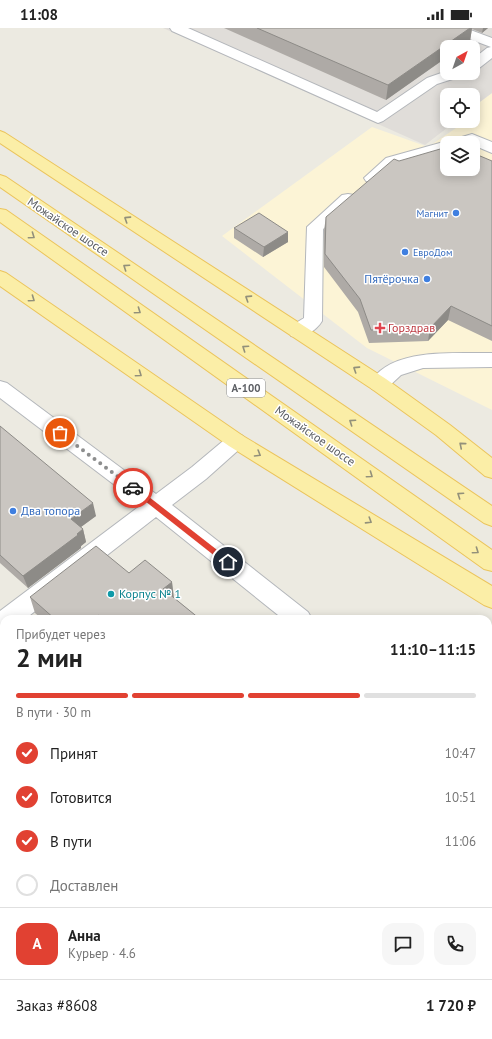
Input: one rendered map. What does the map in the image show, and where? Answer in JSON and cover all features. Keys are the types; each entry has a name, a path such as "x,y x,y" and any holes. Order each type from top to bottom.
{"main road":[{"path":"0,136 379,384 443,430 492,470"},
{"name":"Можайское шоссе","path":"0,180 492,517"},
{"name":"Можайское шоссе","path":"0,214 492,562"},
{"path":"0,277 236,441 492,598"}],"street":[{"path":"178,28 378,118 432,81 440,78"},
{"path":"453,28 492,43"},
{"path":"480,60 492,51"},
{"path":"480,143 492,148"},
{"path":"298,331 313,321 315,227 392,161 440,148"},
{"path":"379,384 394,370 422,361 492,360"},
{"path":"0,388 156,505 295,615"},
{"path":"12,615 199,472 236,441"}],"shaded area":[{"path":"163,28 492,28 492,93 480,102 480,88 440,88 440,128 447,128 425,145"},
{"path":"492,93 492,410 367,348 222,236 372,127 428,147 440,139 440,176 480,176 480,136 444,136 456,128 480,128 480,102"}],"building":[{"path":"257,28 470,28 453,40 440,40 440,49 388,85"},
{"name":"ЕвроДом","path":"440,149 440,176 480,176 480,156 492,161 492,326 451,306 430,328 371,330 360,299 325,254 326,217 394,159 399,161"},
{"path":"259,213 288,232 264,247 234,228"},
{"path":"0,426 93,503 71,519 83,529 77,534 78,535 23,576 0,555"},
{"name":"Корпус № 1","path":"96,546 129,573 145,560 172,582 163,589 195,615 50,615 30,597"}],"way so far":[{"path":"60,433 133,488"}],"place":[{"name":"Магнит","path":"456,213"},
{"name":"ЕвроДом","path":"405,252"},
{"name":"Пятёрочка","path":"427,279"},
{"name":"Горздрав","path":"380,328"},
{"name":"Два топора","path":"13,511"},
{"name":"Корпус № 1","path":"111,594"}],"route":[{"path":"133,488 228,562"}]}
